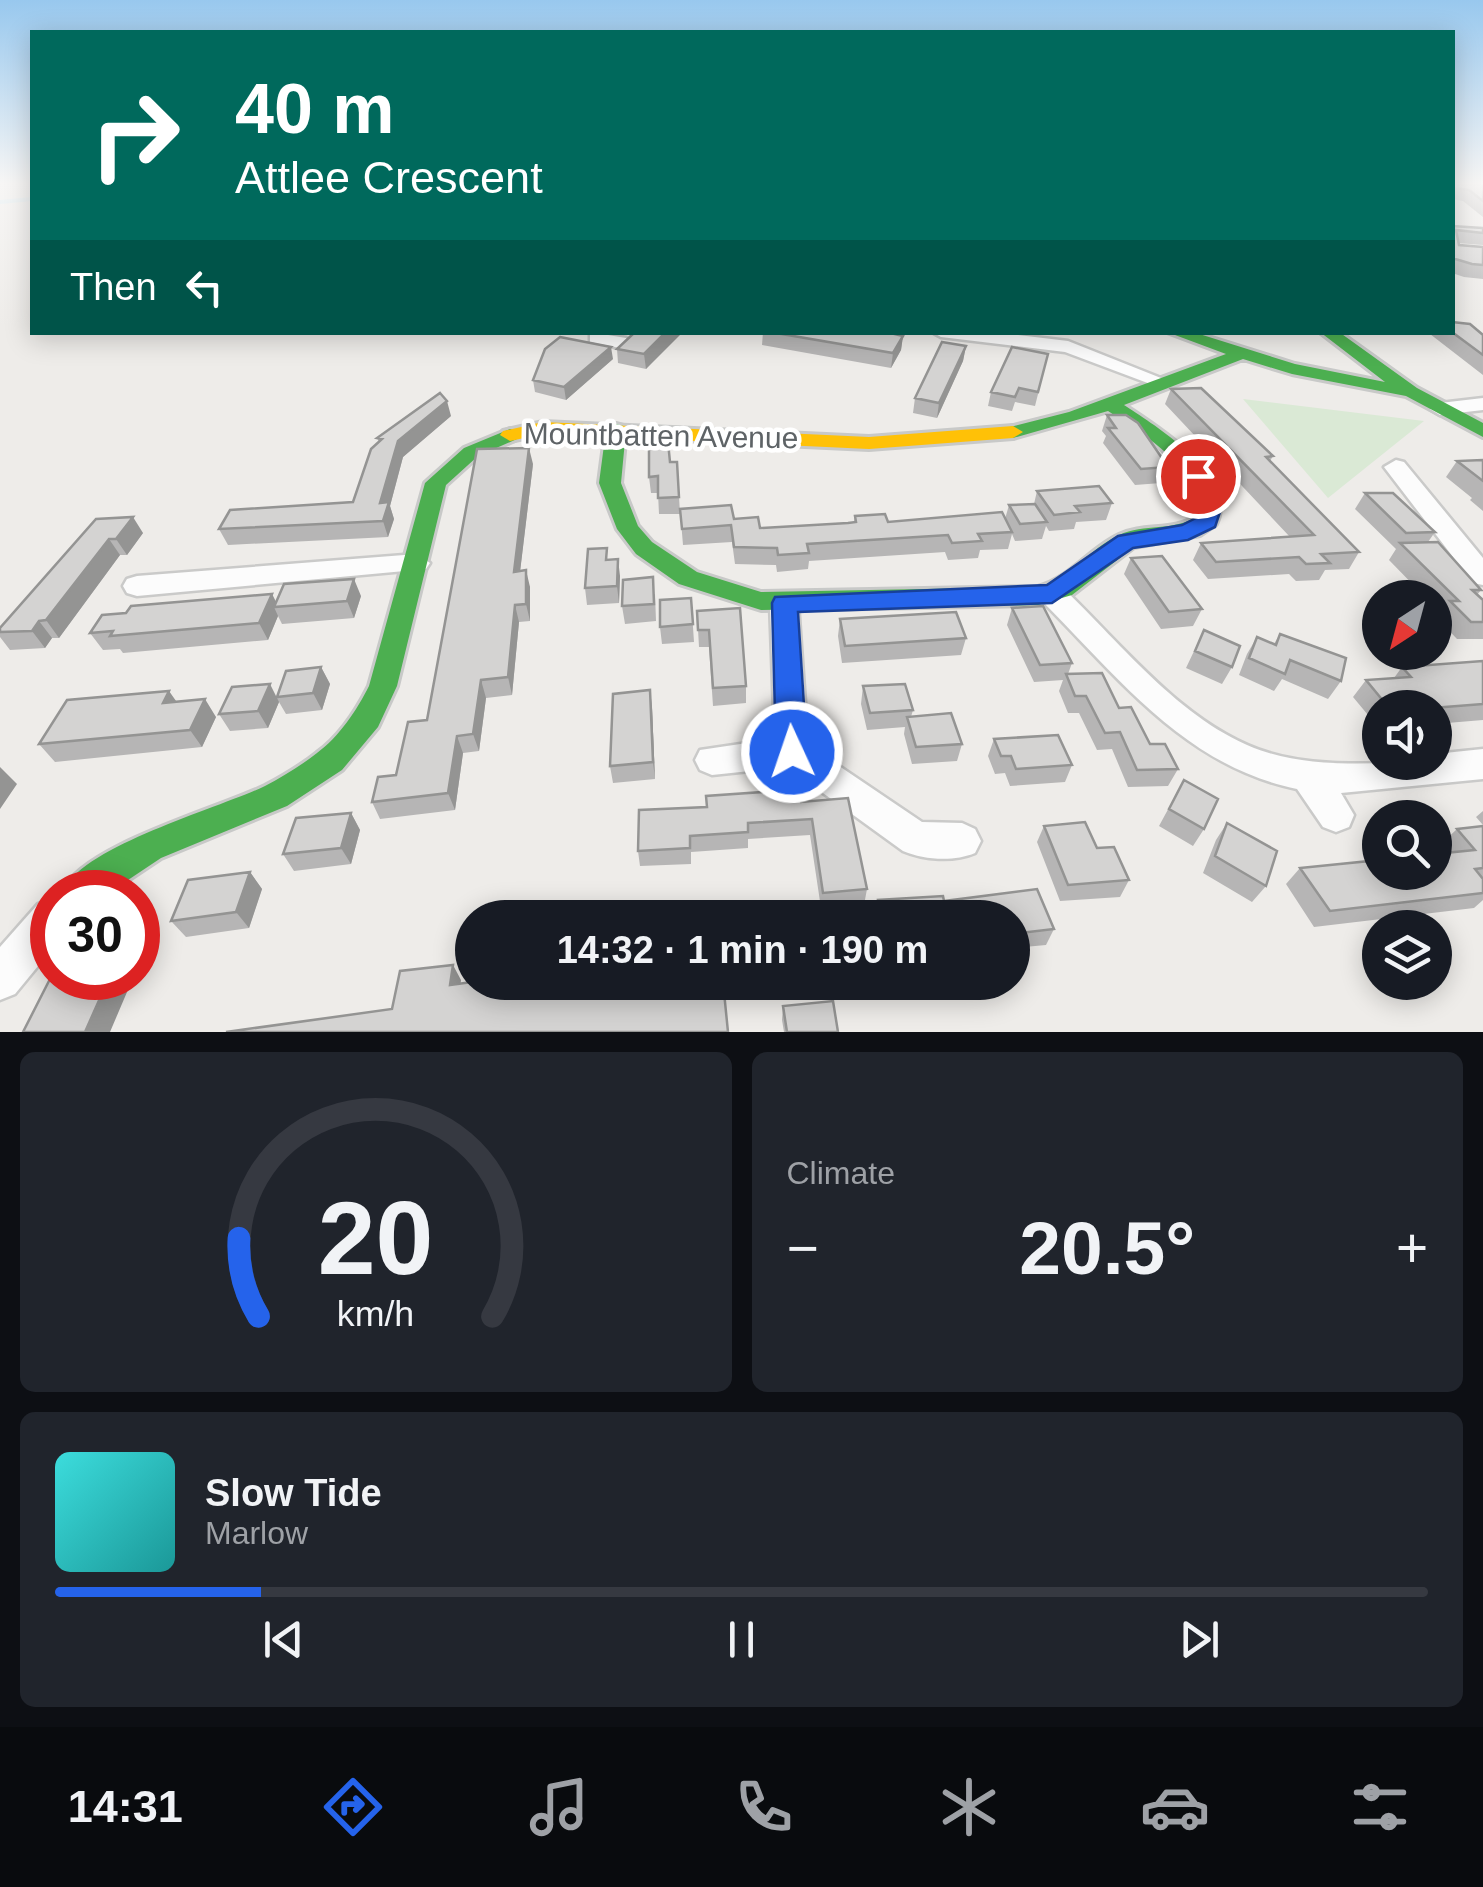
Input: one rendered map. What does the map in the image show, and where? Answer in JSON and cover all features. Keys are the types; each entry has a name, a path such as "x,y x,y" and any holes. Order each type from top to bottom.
{"street":[{"path":"966,335 1068,347 1161,382"},
{"path":"1183,335 1236,356 1322,379 1411,392"},
{"path":"1332,335 1411,392 1483,432"},
{"path":"594,339 620,342"},
{"name":"Mountbatten Avenue","path":"114,870 149,847 276,796 332,761 368,718 382,686 436,483 452,463 475,447 510,434 543,428 843,440 977,438 1041,426 1236,356"},
{"path":"616,430 609,480 623,528 646,550 720,591 784,603 1052,594 1127,542 1188,532 1206,522 1212,511 1212,500 1198,476 1144,427 1109,404"},
{"path":"1440,408 1483,404"},
{"path":"1394,469 1483,576"},
{"path":"137,586 174,572 417,563"},
{"path":"1052,594 1188,726 1268,768 1308,776 1483,764"},
{"path":"784,603 792,752"},
{"path":"712,760 792,752 916,840 962,841"},
{"path":"1308,776 1336,815"},
{"path":"0,979 30,944"}],"green space":[{"path":"1243,399 1424,421 1328,498"}],"building":[{"path":"1455,231 1459,245 1483,247 1483,265 1455,259"},
{"path":"1455,322 1470,324 1483,335 1483,355 1455,334"},
{"path":"632,335 663,335 644,354 617,349"},
{"path":"788,335 903,336 893,353"},
{"path":"560,337 611,347 564,387 533,380 545,349"},
{"path":"942,342 966,346 939,403 915,398"},
{"path":"1012,347 1048,354 1038,392 1019,388 1015,397 991,392"},
{"path":"1201,388 1273,456 1266,457 1359,552 1321,554 1330,563 1306,564 1299,557 1216,562 1201,543 1314,535 1171,389"},
{"path":"440,393 447,401 398,441 380,503 389,502 383,521 219,529 230,510 353,502 371,449 382,439 377,438"},
{"path":"1107,415 1126,415 1138,423 1168,467 1141,469 1108,428 1116,428"},
{"path":"668,442 670,462 677,462 679,497 658,498 658,476 649,477 649,443"},
{"path":"529,448 514,572 526,570 526,604 515,605 508,677 481,680 473,734 457,736 448,793 372,802 378,777 396,775 408,722 427,720 477,449"},
{"path":"1483,460 1483,481 1457,461"},
{"path":"1099,486 1112,503 1075,506 1080,512 1054,515 1037,491"},
{"path":"1365,493 1393,493 1435,532 1406,533"},
{"path":"1035,504 1047,522 1020,524 1009,505"},
{"path":"731,505 734,519 758,517 760,528 848,523 856,522 855,516 885,514 888,522 1002,512 1012,532 978,534 982,541 952,543 948,535 807,544 809,553 778,555 777,548 734,547 731,525 682,529 680,509"},
{"path":"133,517 116,539 109,539 46,620 39,621 32,631 0,632 96,519"},
{"path":"1438,542 1481,590 1472,590 1483,600 1483,622 1471,622 1452,603 1459,601 1452,594 1452,580 1438,580 1400,543"},
{"path":"607,548 606,560 618,559 617,586 585,588 588,549"},
{"path":"1162,556 1202,609 1169,612 1131,558"},
{"path":"653,577 654,604 622,606 623,580"},
{"path":"354,579 347,601 274,607 284,584"},
{"path":"272,594 259,623 110,636 113,631 90,633 102,615 126,613 131,606"},
{"path":"691,598 693,624 660,627 660,600"},
{"path":"1043,606 1072,663 1040,665 1012,608"},
{"path":"740,608 746,686 713,688 709,630 698,630 697,611"},
{"path":"956,612 966,638 845,646 840,619"},
{"path":"1204,630 1240,646 1232,667 1195,651"},
{"path":"1280,634 1346,658 1341,681 1290,660 1285,674 1249,658 1257,637 1276,645"},
{"path":"1483,661 1483,704 1452,706 1452,690 1374,690 1366,680 1411,677 1405,670 1452,670 1452,663"},
{"path":"321,667 313,693 277,697 286,671"},
{"path":"1102,673 1119,708 1131,707 1150,744 1165,744 1178,769 1137,770 1120,732 1105,733 1086,696 1075,696 1066,674"},
{"path":"270,684 258,711 219,714 232,687"},
{"path":"905,684 913,710 870,713 863,686"},
{"path":"650,690 653,762 610,766 613,694"},
{"path":"169,691 163,703 205,699 190,730 39,744 67,700"},
{"path":"951,713 962,744 916,747 907,717"},
{"path":"1058,735 1072,765 1016,769 1011,756 1001,756 994,739"},
{"path":"1184,780 1218,799 1204,829 1169,809"},
{"path":"797,781 801,802 848,798 867,889 823,893 812,819 748,823 748,832 690,836 690,848 638,851 639,810 707,807 706,796 762,792 761,783"},
{"path":"351,813 341,848 283,854 296,818"},
{"path":"1085,822 1097,848 1114,847 1129,880 1068,885 1044,826"},
{"path":"1227,823 1277,851 1266,886 1215,856"},
{"path":"1483,826 1483,868 1475,869 1483,879 1483,893 1330,911 1300,868 1362,862 1362,890 1452,890 1452,852 1475,850 1457,829"},
{"path":"250,872 236,912 171,921 188,880"},
{"path":"1037,889 1054,929 1030,932 1030,900 952,900"},
{"path":"943,896 944,900 878,900"},
{"path":"453,965 450,985 455,984 455,1000 725,1000 728,1032 226,1032 392,1009 400,971"},
{"path":"39,1000 99,1000 85,1032 23,1032"},
{"path":"833,1001 838,1032 787,1032 783,1006"}],"traffic: fast":[{"path":"1184,335 1292,369 1411,392"},
{"path":"1332,335 1411,392 1483,431"},
{"path":"1013,432 1076,416 1236,356"},
{"path":"616,430 610,483 628,529 644,548 688,578 761,601 1038,596 1063,589 1127,540 1192,530 1208,519 1210,503 1192,469 1158,438 1109,403"},
{"path":"114,870 149,847 276,796 331,761 368,718 383,686 436,483 471,452 510,435"}],"traffic: slow":[{"path":"510,435 543,428 869,443 1013,432"}],"route":[{"path":"792,752 784,603 1052,594 1139,536 1188,532 1206,522 1212,500 1198,476"}]}
